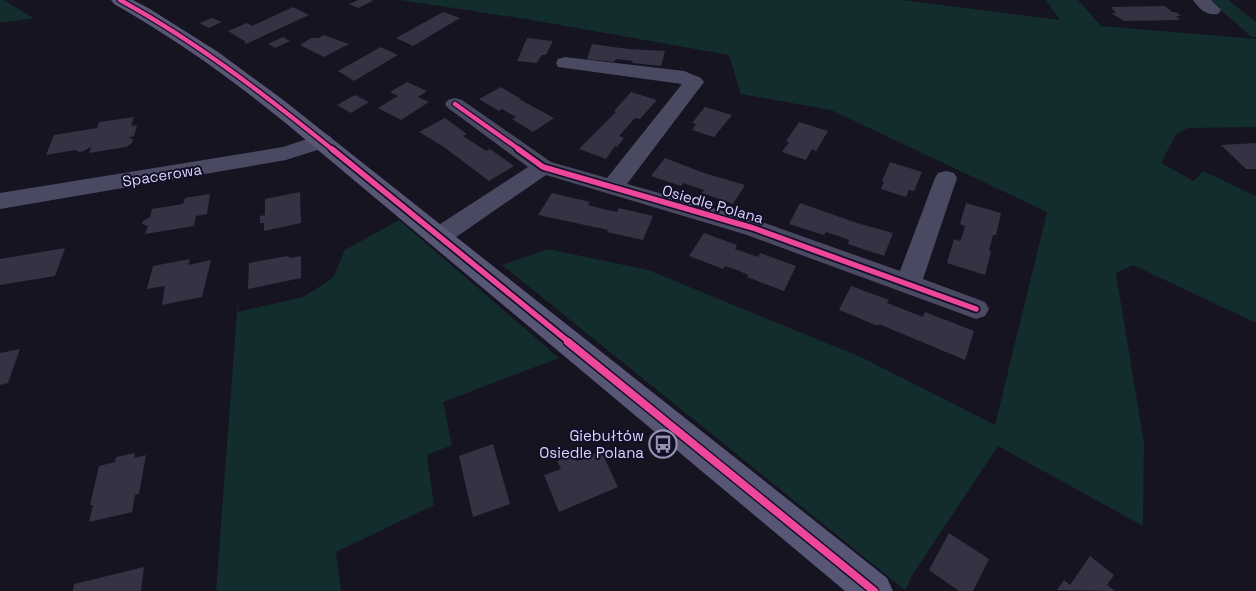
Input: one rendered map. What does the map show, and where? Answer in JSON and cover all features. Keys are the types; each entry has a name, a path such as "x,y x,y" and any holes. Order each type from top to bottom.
{"street":[{"path":"120,0 169,27 209,53 322,141 874,591"},
{"path":"565,63 684,77 694,82 612,187"},
{"name":"Osiedle Polana","path":"455,104 543,167 753,228 976,309"},
{"name":"Spacerowa","path":"0,201 286,153 322,141"},
{"path":"440,236 543,167"},
{"path":"908,284 946,178"}],"green space":[{"path":"0,0 3,0 34,18 0,23"},
{"path":"401,0 903,0 1060,20 1046,0 1078,0 1101,26 1256,39 1256,127 1188,128 1176,134 1161,163 1194,181 1203,171 1256,196 1256,323 1133,265 1116,273 1144,443 1143,526 998,446 913,574 905,590 502,265 548,249 648,270 863,358 995,425 1047,212 831,110 741,94 729,55 532,20"},
{"path":"1209,0 1228,0 1256,22 1256,37 1252,37"},
{"path":"399,220 559,358 443,402 452,445 427,455 434,505 336,552 341,591 216,591 238,299 238,312 303,297 333,278 345,250"}],"building":[{"path":"358,0 373,1 358,8 349,4"},
{"path":"1165,6 1181,16 1176,16 1180,20 1124,21 1111,13 1116,13 1111,7"},
{"path":"293,7 309,15 246,44 244,43 246,42 228,31 247,23 252,26"},
{"path":"443,12 460,18 413,46 396,38"},
{"path":"212,18 222,22 209,28 199,23"},
{"path":"324,35 349,44 324,57 300,45 311,38 318,38"},
{"path":"283,37 290,41 275,48 268,44"},
{"path":"527,38 553,41 546,55 542,55 537,63 517,61"},
{"path":"592,44 628,49 665,51 661,66 616,59 614,62 587,59"},
{"path":"381,47 398,55 354,81 338,71"},
{"path":"407,82 427,91 418,97 429,102 401,120 378,108 398,96 390,92"},
{"path":"501,87 554,118 533,132 512,119 516,117 502,109 499,111 479,99"},
{"path":"631,92 657,100 640,119 635,118 619,136 624,138 617,147 615,146 606,159 579,149 616,112 614,111"},
{"path":"355,95 369,102 351,113 337,105"},
{"path":"705,107 732,115 714,137 692,130 696,124 692,123"},
{"path":"134,117 131,126 137,125 134,136 128,138 133,139 132,143 126,147 89,153 91,147 79,152 75,150 46,155 54,135 97,128 99,122"},
{"path":"445,118 467,134 463,136 486,151 490,149 514,166 489,181 444,147 419,132"},
{"path":"799,122 828,131 816,151 812,149 806,160 782,152 789,142 786,141"},
{"path":"1256,143 1256,169 1246,169 1221,145"},
{"path":"665,158 704,173 745,185 733,204 702,193 704,190 683,183 681,186 651,176"},
{"path":"890,162 922,172 914,191 909,190 906,197 881,189 884,182 882,181"},
{"path":"300,192 301,223 264,231 264,223 260,223 260,216 265,215 265,199"},
{"path":"552,193 590,202 588,205 607,210 617,212 619,208 653,216 643,240 607,232 608,230 538,215"},
{"path":"210,194 207,214 196,216 194,226 145,234 148,226 142,224 143,221 150,217 152,209 183,204 185,198"},
{"path":"800,203 857,223 893,233 884,256 848,244 849,240 838,236 826,232 824,235 789,224"},
{"path":"966,203 1001,213 996,235 993,235 989,250 991,251 985,275 947,263 954,239 960,241 963,234 965,226 960,224"},
{"path":"704,233 737,245 735,249 758,257 760,253 796,266 784,291 747,277 748,275 737,270 725,266 723,269 689,256"},
{"path":"65,248 55,276 0,285 0,259"},
{"path":"287,256 290,258 301,256 301,278 248,289 249,263"},
{"path":"190,259 188,265 211,260 202,297 162,305 165,286 147,289 153,266"},
{"path":"851,286 889,300 887,303 923,317 925,312 974,331 965,360 879,324 878,326 839,310"},
{"path":"20,349 8,383 0,385 0,353"},
{"path":"493,444 510,504 473,517 459,456"},
{"path":"601,451 618,487 559,512 544,475 561,469 557,461 573,454 577,461"},
{"path":"135,453 134,458 146,455 139,494 135,495 132,512 89,522 93,505 90,505 99,466 115,462 116,457"},
{"path":"949,533 989,559 973,591 959,591 929,570"},
{"path":"1090,556 1114,575 1107,585 1115,591 1057,590 1064,580 1070,585"},
{"path":"144,567 141,591 73,591 74,584"}],"cycle path":[{"path":"120,0 167,27 254,87 874,591"},
{"path":"455,104 543,167 753,228 976,309"}],"place":[{"name":"Giebułtów Osiedle Polana","path":"663,444"}]}
